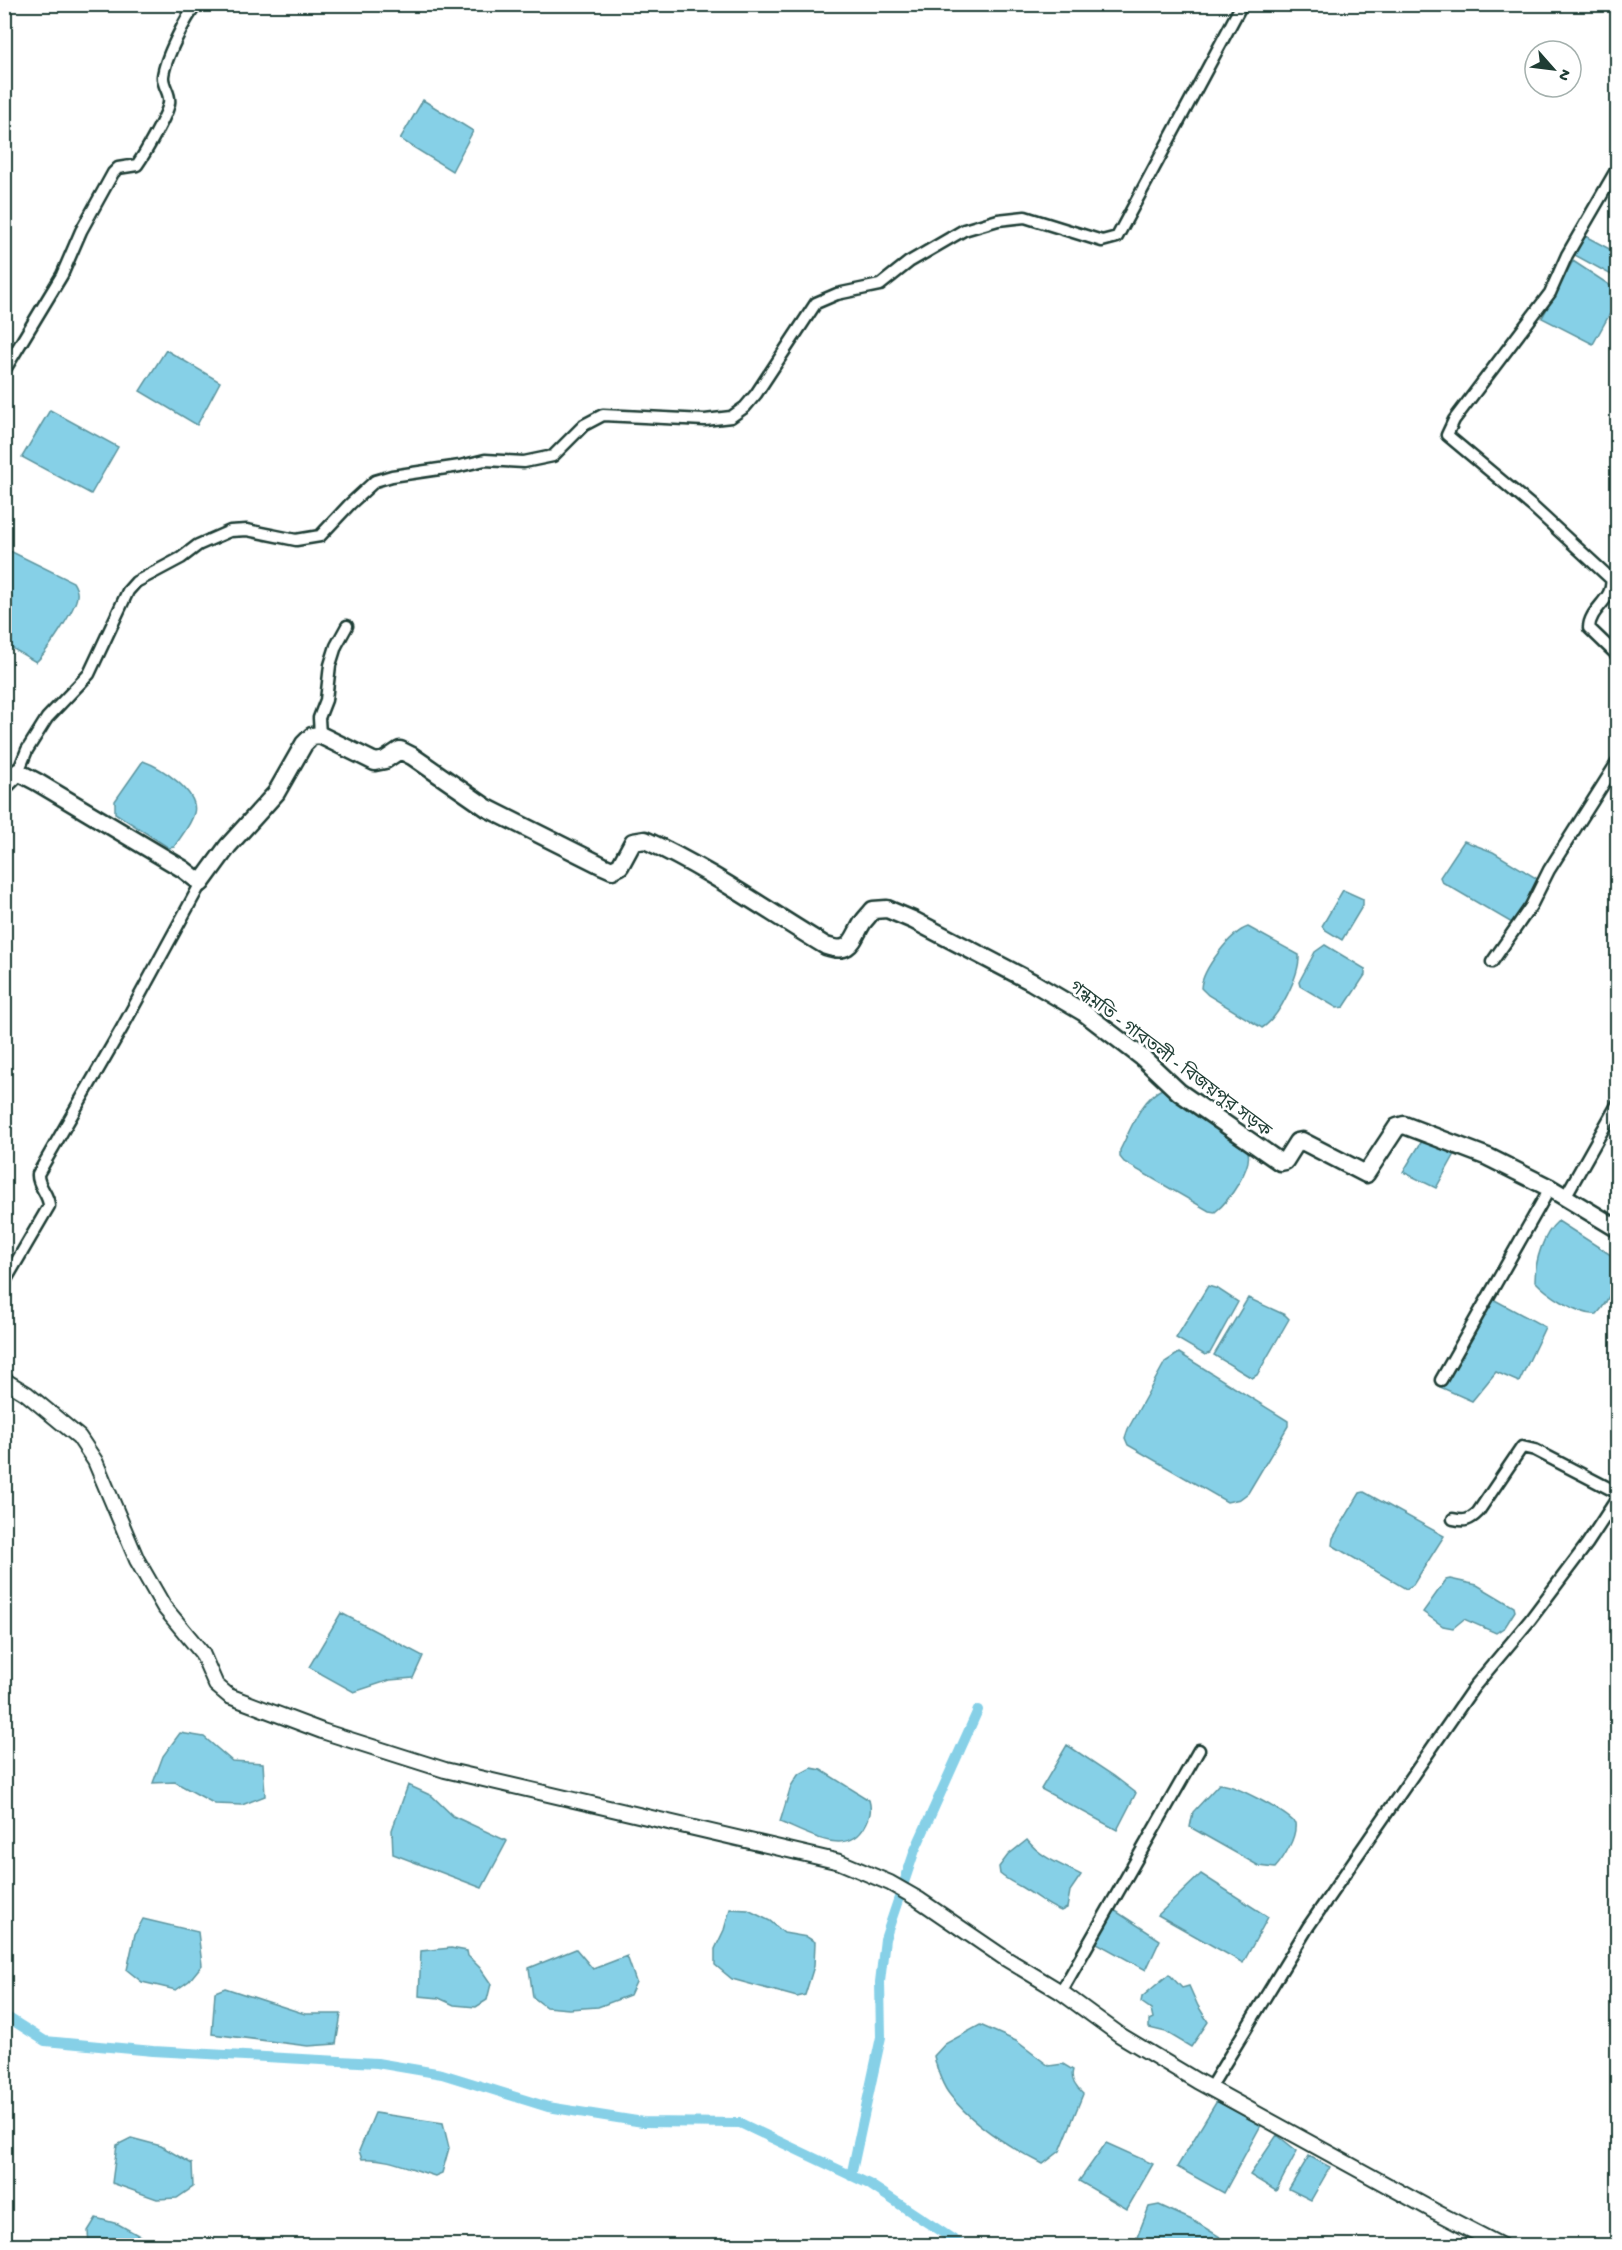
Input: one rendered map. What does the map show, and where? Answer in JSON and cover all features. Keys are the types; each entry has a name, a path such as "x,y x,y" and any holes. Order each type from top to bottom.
{"main road":[{"path":"4,786 18,772 146,847 201,883 228,846 276,793 304,744 312,736 320,735"},
{"name":"গন্ধমতি - গাবতলী - বিজয়পুর সড়ক","path":"320,735 375,762 385,760 400,750 487,808 612,870 620,866 633,842 645,840 716,876 746,897 826,946 835,949 844,949 853,942 863,922 873,910 887,909 913,920 1083,1011 1143,1058 1179,1092 1280,1162 1285,1161 1297,1142 1302,1141 1366,1174 1397,1127 1404,1125 1488,1157 1550,1188 1617,1229"}],"street":[{"path":"4,371 62,275 81,231 113,173 118,168 137,165 144,155 170,104 163,77 173,48 191,11 197,4"},
{"path":"18,772 27,750 47,718 88,674 128,591 136,582 181,558 198,545 230,531 247,530 296,540 320,536 375,481 485,460 524,462 553,456 584,425 603,415 705,420 731,417 746,408 816,303 837,294 880,285 909,262 964,230 998,220 1025,217 1102,241 1117,237 1242,4"},
{"path":"1617,167 1567,255 1550,293 1454,420 1447,435 1533,507 1611,579 1611,588 1603,603 1592,614 1589,628 1617,656"},
{"path":"320,735 320,718 326,699 330,665 336,646 347,626"},
{"path":"1491,962 1531,906 1549,870 1617,761"},
{"path":"4,1283 49,1206 49,1200 38,1174 122,1028 201,883"},
{"path":"1565,1197 1617,1103"},
{"path":"1441,1380 1550,1188"},
{"path":"4,1380 27,1394 80,1437 94,1461 137,1560 164,1607 202,1653 216,1685 229,1696 322,1731 445,1770 783,1847 840,1862 890,1883 1061,1992 1120,2036 1210,2088 1502,2246"},
{"path":"1210,2088 1308,1927 1474,1687 1530,1620 1587,1544 1617,1495 1534,1450 1522,1447 1471,1520 1453,1519"},
{"path":"1061,1992 1199,1750"}],"water":[{"path":"423,100 473,131 452,171 400,139"},
{"path":"1585,236 1617,253 1617,278 1573,254"},
{"path":"1573,261 1617,290 1617,301 1593,344 1542,318"},
{"path":"166,350 220,382 197,425 140,391"},
{"path":"50,410 118,447 91,494 22,457"},
{"path":"4,548 73,582 76,589 75,602 66,620 36,662 5,644"},
{"path":"143,761 177,781 191,797 194,805 191,822 174,847 169,848 115,813 115,801"},
{"path":"1464,841 1493,852 1536,878 1526,906 1512,923 1442,882 1440,877"},
{"path":"1343,890 1363,899 1363,905 1342,940 1322,926"},
{"path":"1248,927 1299,955 1296,973 1287,995 1269,1023 1262,1028 1208,995 1201,988 1206,972 1218,953 1233,937"},
{"path":"1325,945 1365,969 1365,975 1344,1007 1337,1008 1300,986 1299,982 1315,952"},
{"path":"1164,1088 1247,1149 1247,1164 1239,1183 1215,1212 1209,1211 1124,1162 1120,1157 1120,1150 1143,1106"},
{"path":"1425,1136 1455,1154 1436,1188 1403,1172"},
{"path":"1558,1221 1617,1259 1612,1288 1597,1314 1572,1308 1547,1292 1535,1281 1536,1265 1541,1248 1548,1233"},
{"path":"1208,1286 1218,1289 1238,1302 1210,1353 1205,1355 1176,1338"},
{"path":"1248,1298 1289,1319 1257,1375 1252,1378 1214,1355"},
{"path":"1491,1298 1545,1327 1519,1382 1496,1372 1472,1401 1440,1387"},
{"path":"1179,1353 1288,1421 1288,1426 1248,1493 1240,1499 1227,1502 1128,1445 1125,1438 1165,1362"},
{"path":"1364,1492 1444,1536 1413,1585 1406,1589 1332,1545 1333,1538 1360,1493"},
{"path":"1446,1580 1477,1585 1514,1607 1515,1611 1505,1627 1496,1633 1464,1619 1453,1628 1443,1626 1423,1612"},
{"path":"341,1613 423,1656 413,1678 390,1680 354,1692 309,1667"},
{"path":"180,1733 204,1737 232,1761 263,1763 265,1796 242,1805 215,1804 175,1782 153,1783 163,1756"},
{"path":"1067,1745 1136,1793 1117,1830 1041,1789"},
{"path":"811,1768 821,1770 869,1800 869,1816 857,1836 848,1841 825,1840 780,1822 791,1786 798,1775"},
{"path":"1219,1784 1236,1788 1258,1799 1295,1823 1292,1841 1275,1868 1259,1866 1190,1827 1193,1812"},
{"path":"408,1785 432,1796 453,1816 507,1841 482,1888 393,1854 392,1830"},
{"path":"1027,1840 1045,1857 1081,1875 1070,1891 1067,1908 1061,1911 1056,1909 1000,1874 999,1867 1008,1855"},
{"path":"1201,1874 1268,1917 1243,1963 1158,1915"},
{"path":"730,1909 748,1910 770,1921 784,1933 807,1937 815,1942 814,1966 805,1995 797,1997 732,1979 715,1965 715,1949"},
{"path":"1114,1910 1160,1940 1146,1970 1095,1942"},
{"path":"143,1919 198,1932 202,1965 189,1981 176,1990 142,1982 127,1970 135,1934"},
{"path":"451,1948 467,1951 468,1956 491,1984 487,2000 476,2007 454,2005 439,1998 419,1996 421,1951"},
{"path":"576,1949 593,1969 627,1956 636,1982 630,1995 598,2007 569,2009 546,2007 533,1997 529,1968"},
{"path":"1169,1974 1182,1988 1189,1986 1208,2022 1191,2047 1166,2032 1149,2028 1149,2020 1153,2018 1151,2009 1141,2002 1142,1997"},
{"path":"225,1988 305,2014 341,2014 336,2044 308,2046 212,2034 215,1992"},
{"path":"980,2025 1016,2041 1049,2066 1063,2064 1073,2070 1074,2083 1083,2094 1060,2151 1043,2164 1005,2143 969,2116 947,2091 942,2081 934,2056 945,2044"},
{"path":"1217,2101 1261,2125 1224,2193 1177,2167"},
{"path":"375,2113 443,2123 449,2148 442,2173 435,2176 390,2162 362,2159 359,2151"},
{"path":"1277,2135 1297,2151 1276,2191 1250,2175"},
{"path":"131,2138 161,2146 192,2164 193,2187 177,2198 157,2199 112,2183 117,2145"},
{"path":"1106,2143 1153,2164 1127,2209 1079,2181"},
{"path":"1309,2156 1330,2167 1311,2200 1289,2189"},
{"path":"1159,2205 1194,2221 1233,2245 1134,2245 1149,2207"},
{"path":"96,2218 118,2224 156,2245 89,2245 88,2231"}],"waterway":[{"path":"851,2176 881,2037 880,1982 885,1939 915,1850 978,1710"},
{"path":"4,2015 45,2041 153,2051 377,2063 442,2074 548,2107 643,2122 740,2123 869,2184 963,2246"}]}
